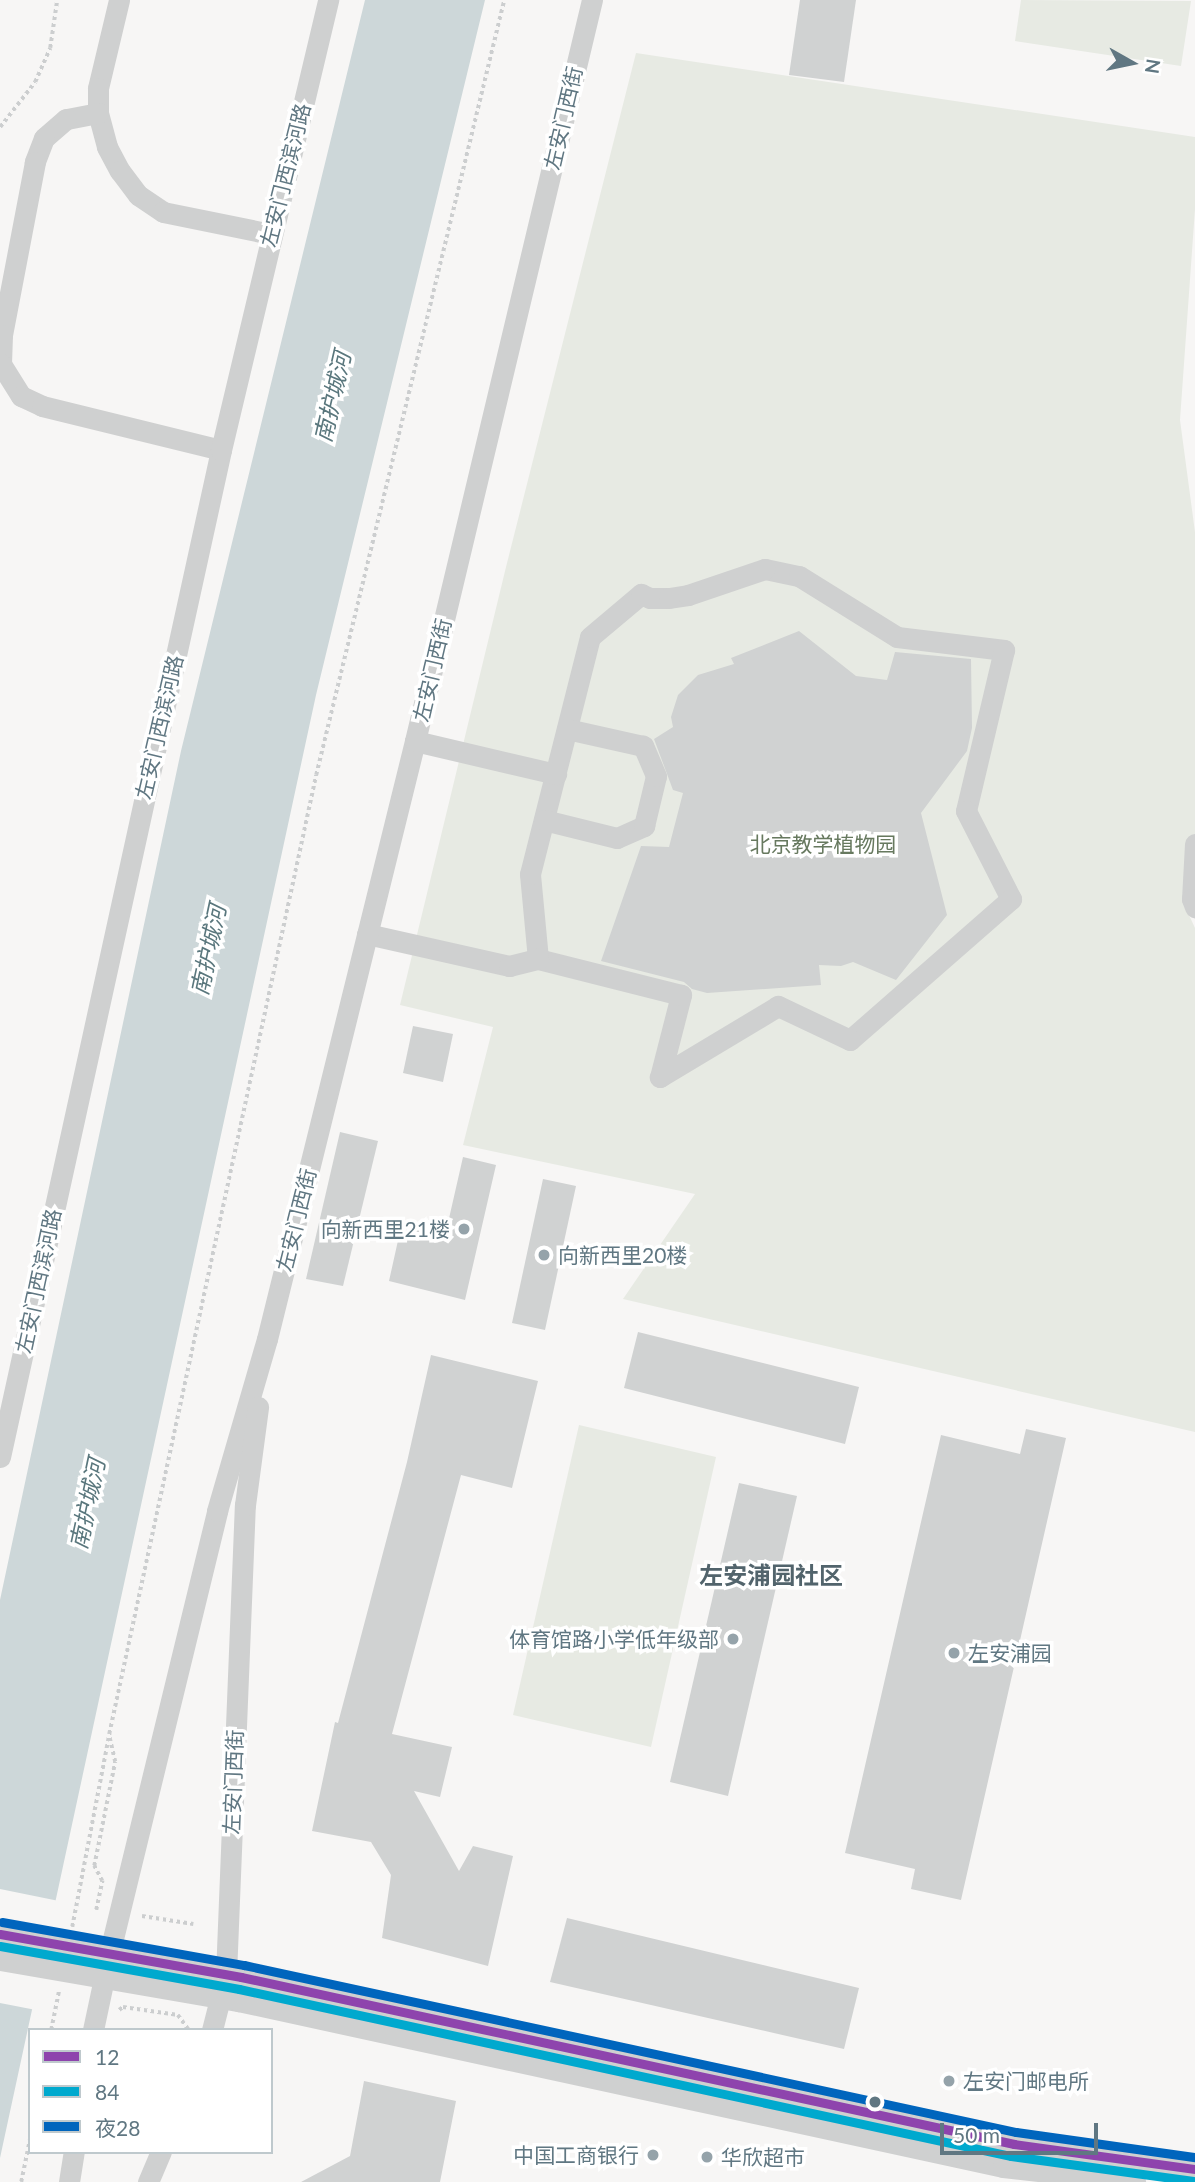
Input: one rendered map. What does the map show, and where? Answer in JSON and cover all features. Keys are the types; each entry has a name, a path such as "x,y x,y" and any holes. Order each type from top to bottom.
{"street":[{"path":"119,0 98,88 98,113 107,147 138,195 163,212 271,234"},
{"name":"左安门西滨河路","path":"0,1457 221,450 328,0"},
{"name":"左安门西街","path":"93,2028 108,1955 217,1511 267,1339 415,741 592,0"},
{"path":"98,113 66,120 44,138 35,162 2,335 1,364 9,382 21,396 43,406 221,450"},
{"path":"367,934 509,966 538,959 681,995 660,1077 778,1006 850,1040 1011,899 966,811 1004,650 897,637 799,576 765,569 678,596 650,598 641,594 590,637 530,873 538,959"},
{"path":"544,820 617,838 644,826 656,776 643,746 567,729"},
{"path":"415,741 556,774"},
{"path":"1195,844 1192,899 1195,907"},
{"name":"左安门西街","path":"213,2028 226,1975 245,1505 267,1339"},
{"path":"0,1934 72,1942 108,1955 226,1975 1014,2144 1195,2169"},
{"path":"0,1960 64,1982 104,1980 222,1999 1003,2167 1135,2182"},
{"path":"69,2182 74,2154"},
{"path":"148,2182 160,2154"}],"path":[{"path":"0,127 36,82 50,48 57,0"},
{"path":"72,1942 109,1734 316,775 504,0"},
{"path":"96,1910 102,1881 94,1866 115,1762 109,1734"},
{"path":"142,1916 193,1924"},
{"path":"52,2028 64,1982"},
{"path":"111,2016 123,2007 178,2015 188,2028"},
{"path":"21,2182 28,2150"}],"green space":[{"path":"1021,0 1191,1 1181,66 1015,41"},
{"name":"北京教学植物园","path":"636,53 1195,137 1195,209 1180,420 1195,532 1195,876 1189,915 1195,928 1195,1432 623,1299 695,1194 463,1145 493,1027 400,1005 506,567"},
{"path":"579,1425 716,1457 651,1747 513,1715"}],"water":[{"name":"南护城河","path":"365,0 485,0 316,695 0,2158 0,1600 181,751"}],"pier":[{"path":"0,1889 59,1901 36,2010 0,2003"}],"building":[{"path":"800,0 856,0 844,82 789,75"},
{"path":"799,631 856,676 887,680 895,652 971,659 972,728 967,751 921,813 947,915 896,980 853,962 841,966 819,965 821,985 707,993 692,989 684,982 601,961 641,846 669,847 683,793 673,790 654,739 673,727 671,717 678,695 698,675 734,664 731,658"},
{"path":"413,1026 453,1034 443,1082 403,1073"},
{"path":"340,1132 378,1141 343,1286 306,1279"},
{"name":"向新西里21楼","path":"463,1157 496,1165 465,1300 389,1281 401,1227 445,1236"},
{"name":"向新西里20楼","path":"543,1179 576,1186 545,1330 512,1323"},
{"path":"638,1332 859,1387 845,1444 624,1388"},
{"path":"431,1355 538,1381 512,1488 461,1475 392,1734 452,1747 440,1797 414,1791 459,1871 473,1846 513,1856 488,1966 382,1938 391,1875 371,1842 312,1831 335,1722 338,1723 407,1462"},
{"name":"左安浦园","path":"1026,1429 1066,1438 961,1900 911,1889 915,1869 845,1853 941,1435 1020,1454"},
{"name":"体育馆路小学低年级部","path":"739,1483 797,1496 728,1796 670,1782"},
{"path":"567,1918 859,1988 844,2049 550,1982"},
{"path":"364,2081 456,2101 440,2182 301,2182 350,2156"}],"transit line":[{"name":"夜28","path":"2,1922 244,1965 1016,2132 1195,2157"},
{"name":"12","path":"0,1934 241,1977 1014,2144 1195,2169"},
{"name":"84","path":"0,1946 239,1989 1011,2156 1193,2181"}],"place":[{"name":"向新西里21楼","path":"464,1229"},
{"name":"向新西里20楼","path":"544,1255"},
{"name":"体育馆路小学低年级部","path":"733,1639"},
{"name":"左安浦园","path":"954,1653"},
{"name":"左安门邮电所","path":"949,2081"},
{"name":"中国工商银行","path":"653,2155"},
{"name":"华欣超市","path":"707,2157"}],"district":[{"name":"左安浦园社区","path":"771,1575"}]}
